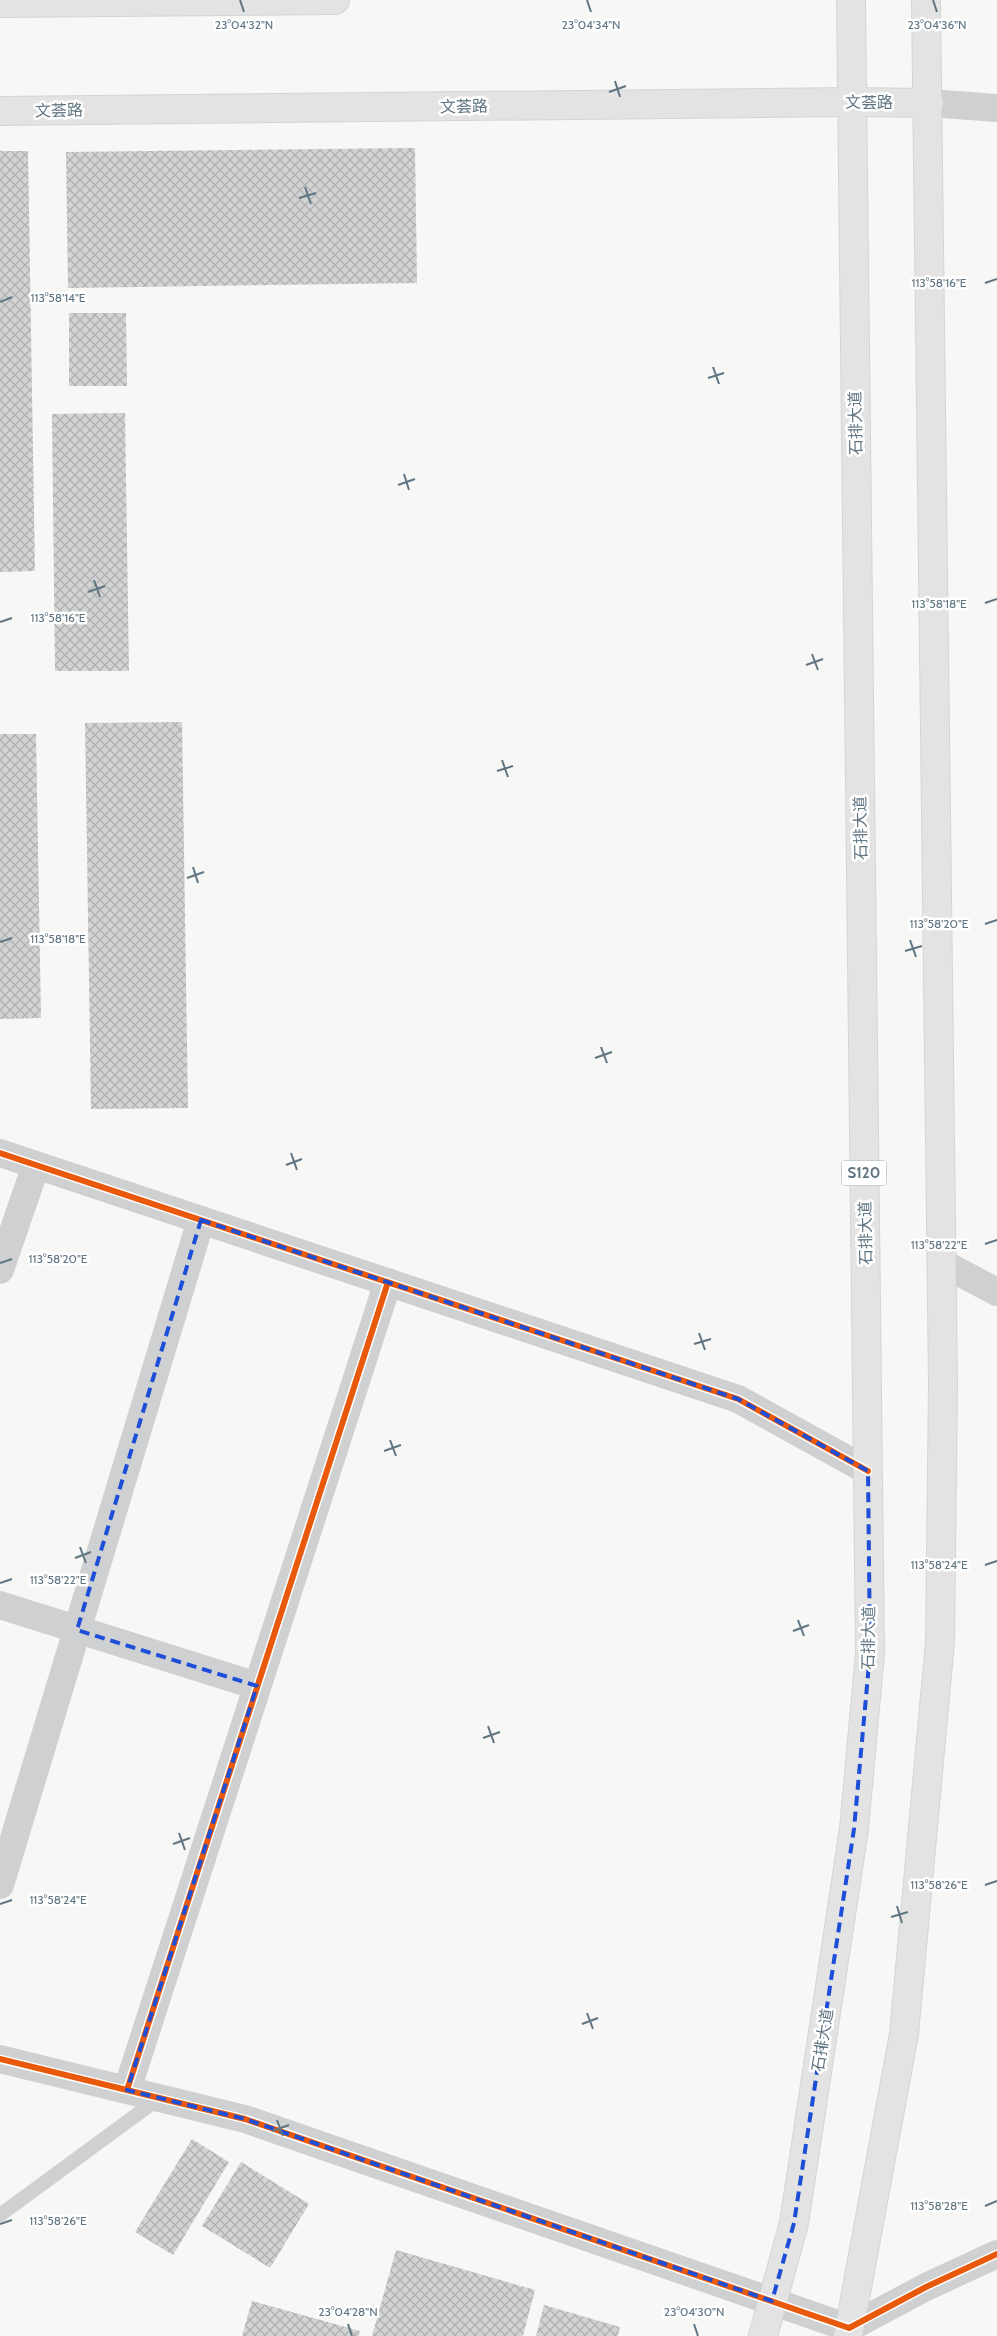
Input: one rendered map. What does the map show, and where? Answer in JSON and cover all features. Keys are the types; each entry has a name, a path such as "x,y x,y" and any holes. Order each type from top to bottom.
{"main road":[{"path":"0,3 335,0"},
{"name":"石排大道","path":"763,2336 794,2223 854,1829 870,1653 851,0"},
{"path":"848,2332 904,2034 940,1642 944,1384 929,102 926,0"},
{"name":"文荟路","path":"0,111 929,102"}],"street":[{"path":"929,102 997,108"},
{"path":"0,1153 738,1399 868,1471"},
{"path":"0,1270 36,1165"},
{"path":"0,1885 201,1220"},
{"path":"942,1262 997,1292"},
{"path":"127,2090 388,1282"},
{"path":"0,1605 257,1686"},
{"path":"0,2060 244,2119 772,2301 848,2332 926,2287 997,2254"}],"lane":[{"path":"0,2216 159,2098"}],"highlighted area":[{"path":"201,1220 738,1399 868,1471 870,1653 854,1829 794,2223 772,2301 245,2119 127,2090 257,1686 77,1630"}],"building":[{"path":"415,148 417,283 68,288 66,152"},
{"path":"0,151 28,151 35,571 0,572"},
{"path":"69,313 126,313 127,386 69,386"},
{"path":"125,413 129,671 55,671 52,414"},
{"path":"182,722 188,1108 91,1109 85,723"},
{"path":"0,734 36,734 41,1018 0,1019"},
{"path":"192,2139 229,2162 173,2255 135,2232"},
{"path":"241,2162 309,2204 270,2268 202,2226"},
{"path":"396,2250 535,2290 523,2336 372,2336"},
{"path":"252,2301 360,2331 359,2336 242,2336"},
{"path":"544,2305 620,2327 618,2336 536,2336"}],"cycle path":[{"path":"0,1153 738,1399 868,1471"},
{"path":"127,2090 388,1282"},
{"path":"0,2059 245,2119 849,2328 926,2287 997,2254"}]}
